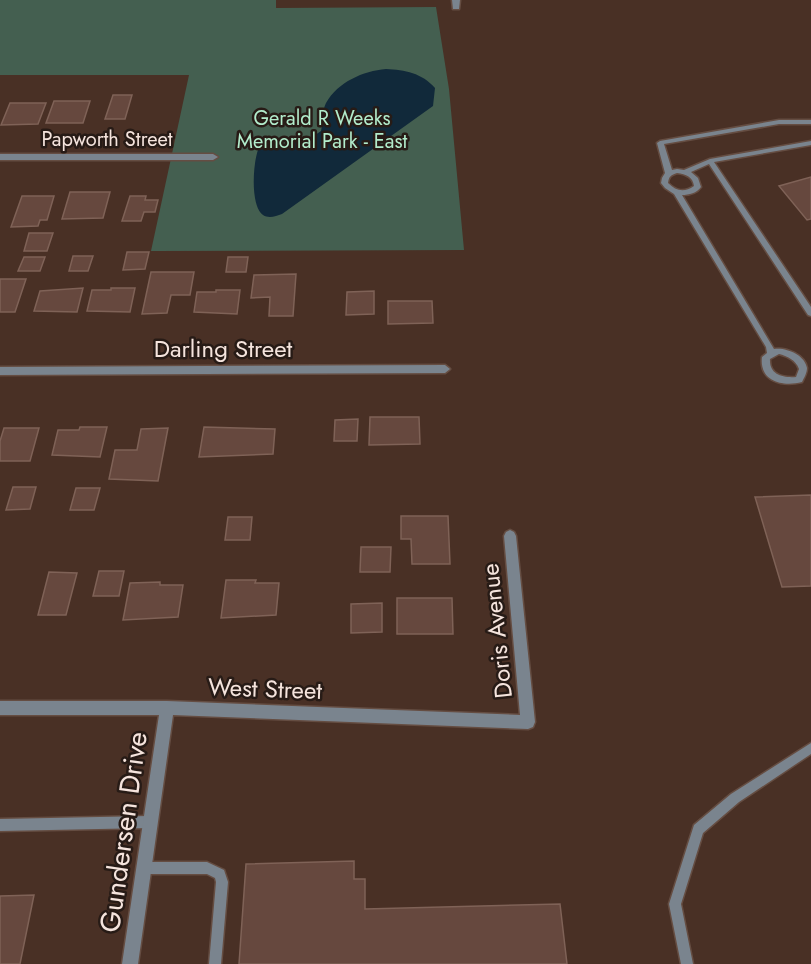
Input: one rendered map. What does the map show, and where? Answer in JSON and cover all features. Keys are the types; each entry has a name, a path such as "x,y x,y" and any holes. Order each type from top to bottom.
{"street":[{"name":"Papworth Street","path":"0,157 213,157"},
{"name":"Darling Street","path":"0,371 445,369"},
{"name":"Doris Avenue","path":"510,536 528,722"},
{"name":"West Street","path":"0,708 167,708 528,722"},
{"name":"Gundersen Drive","path":"130,964 167,708"}],"lane":[{"path":"669,173 660,143 779,122 811,122"},
{"path":"771,353 770,347 676,193 664,183 664,178 669,173 685,172 710,161 811,143"},
{"path":"710,161 811,313"},
{"path":"676,193 693,192 698,187 698,181 685,172"},
{"path":"787,352 808,368 799,380 782,381 773,377 764,364 766,357 771,353 787,352"},
{"path":"687,964 675,904 698,829 735,798 811,748"},
{"path":"0,825 149,822"},
{"path":"143,868 207,868 220,874 222,882 215,964"}],"green space":[{"name":"Gerald R Weeks Memorial Park - East","path":"0,0 276,0 276,8 436,7 449,89 464,250 151,251 189,75 0,75"}],"water":[{"path":"386,69 413,73 425,79 435,88 433,106 282,214 270,217 263,215 254,194 254,174 258,150 314,136 321,131 325,106 337,89 360,75"}],"building":[{"path":"113,95 132,95 125,119 105,119"},
{"path":"54,101 90,101 83,123 46,123"},
{"path":"10,103 46,103 38,124 1,125"},
{"path":"811,177 811,219 807,220 779,186"},
{"path":"70,192 110,192 103,218 62,219"},
{"path":"22,196 54,196 47,220 40,220 38,226 11,227"},
{"path":"130,196 146,196 145,200 158,200 155,212 144,212 141,221 122,221"},
{"path":"29,233 53,233 47,251 24,251"},
{"path":"127,252 149,252 145,269 123,270"},
{"path":"73,256 93,256 88,271 69,271"},
{"path":"24,257 45,257 40,271 18,271"},
{"path":"228,257 248,257 246,272 226,272"},
{"path":"151,272 194,272 190,295 171,295 167,313 142,314"},
{"path":"296,274 293,316 269,316 270,297 251,298 254,275"},
{"path":"0,279 26,279 15,312 0,312"},
{"path":"83,288 77,312 34,311 40,291"},
{"path":"111,288 135,288 130,312 87,311 92,290 111,290"},
{"path":"216,290 240,290 237,314 194,312 197,292 216,292"},
{"path":"374,291 374,314 346,315 347,292"},
{"path":"388,301 432,301 433,323 388,324"},
{"path":"370,417 419,417 420,444 369,445"},
{"path":"358,419 357,441 334,441 335,420"},
{"path":"80,427 107,427 100,457 52,455 58,430 79,430"},
{"path":"204,427 275,429 273,454 199,457"},
{"path":"4,428 39,428 30,461 0,461 0,441"},
{"path":"168,428 158,481 109,479 115,450 137,450 141,429"},
{"path":"13,487 36,487 30,509 6,510"},
{"path":"76,488 100,488 94,510 70,510"},
{"path":"811,495 811,586 782,587 755,497"},
{"path":"401,516 448,516 450,564 412,564 411,539 401,539"},
{"path":"228,517 252,517 250,540 225,540"},
{"path":"361,547 391,547 390,572 360,572"},
{"path":"99,571 124,571 119,596 93,596"},
{"path":"49,572 77,573 66,615 38,615"},
{"path":"226,580 279,583 276,615 221,618"},
{"path":"160,582 160,585 183,585 178,617 123,620 130,583"},
{"path":"397,598 452,598 453,634 397,634"},
{"path":"382,603 382,632 351,633 351,604"},
{"path":"354,861 354,879 365,879 365,909 560,904 567,964 239,964 246,864"},
{"path":"34,895 20,964 0,964 0,896"}]}
